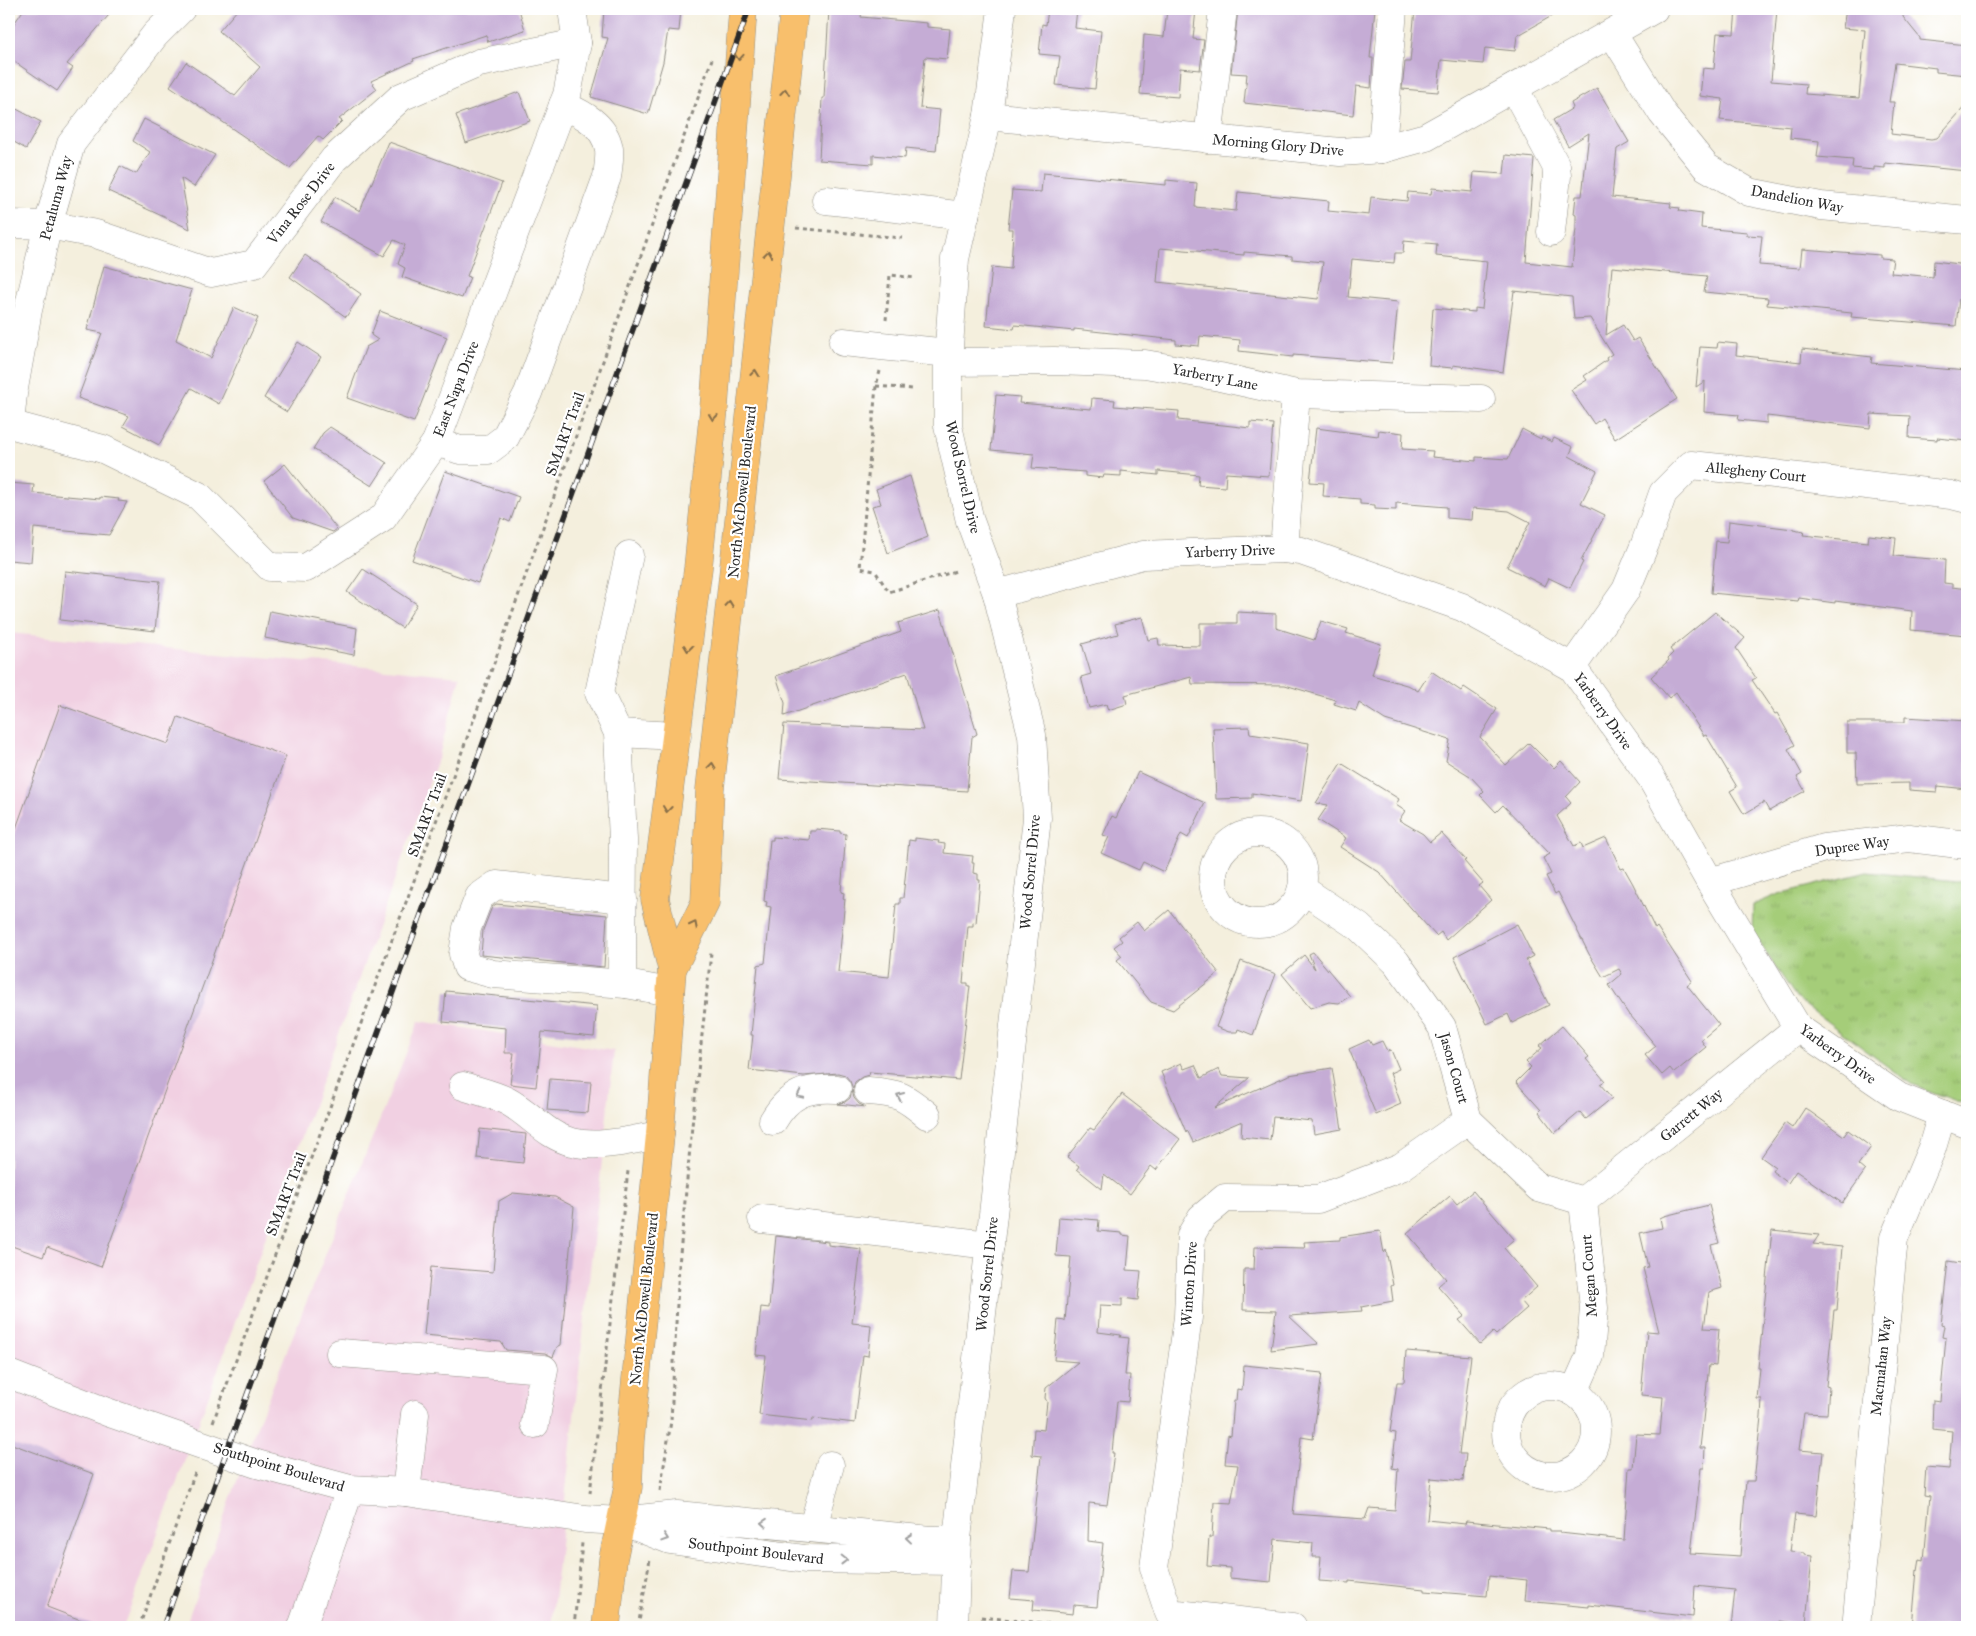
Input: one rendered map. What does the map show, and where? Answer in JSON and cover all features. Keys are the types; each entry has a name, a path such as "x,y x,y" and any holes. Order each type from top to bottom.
{"main road":[{"name":"North McDowell Boulevard","path":"606,1627 613,1560 628,1488 630,1440 660,1135 671,980 655,898 698,568 714,408 743,9"},
{"name":"North McDowell Boulevard","path":"671,980 705,903 710,789 794,9"}],"street":[{"name":"Petaluma Way","path":"9,424 28,310 48,224 70,144 155,35 181,9"},
{"name":"East Napa Drive","path":"9,424 103,448 199,496 270,567 306,568 383,518 436,442 567,95 576,43 572,9"},
{"name":"Wood Sorrel Drive","path":"954,1621 957,1550 1036,818 1032,735 997,594 970,521 948,426 948,358 955,259 988,116 1002,9"},
{"path":"1208,139 1223,9"},
{"path":"1382,149 1393,9"},
{"name":"Morning Glory Drive","path":"988,116 1340,152 1382,149 1426,137 1654,9"},
{"name":"Dandelion Way","path":"1612,33 1662,113 1706,167 1749,192 1820,206 1967,220"},
{"name":"Vina Rose Drive","path":"9,224 48,224 96,234 211,273 254,264 334,159 401,97 479,63 576,43"},
{"path":"1514,88 1556,166 1557,176 1551,232"},
{"path":"436,442 460,450 489,450 505,438 528,393 607,177 609,149 599,126 582,114 563,105"},
{"path":"826,200 965,216"},
{"name":"Yarberry Lane","path":"843,342 948,358 1145,364 1220,377 1296,394 1481,399"},
{"path":"1284,549 1296,394"},
{"name":"Allegheny Court","path":"1572,667 1626,590 1663,493 1691,466 1932,492 1967,499"},
{"name":"Yarberry Drive","path":"997,594 1143,555 1284,549 1301,551 1462,607 1572,667 1650,776 1710,882 1798,1028 1900,1097 1967,1124"},
{"path":"626,984 622,972 623,840 618,733 599,694 629,555"},
{"path":"618,733 677,736"},
{"name":"Dupree Way","path":"1710,882 1824,848 1908,838 1967,845"},
{"path":"623,899 496,885 479,897 467,928 463,954 467,967 493,974 626,984 671,980"},
{"name":"Jason Court","path":"1302,889 1360,927 1396,962 1442,1027 1468,1120 1539,1188 1583,1202"},
{"name":"Garrett Way","path":"1583,1202 1798,1028"},
{"path":"463,1086 508,1102 549,1132 572,1142 596,1144 660,1135"},
{"path":"773,1121 782,1106 800,1093 819,1088 837,1089"},
{"path":"868,1091 894,1093 912,1102 927,1115"},
{"name":"Macmahan Way","path":"1856,1627 1894,1238 1932,1148 1942,1114"},
{"name":"Winton Drive","path":"1293,1627 1168,1613 1154,1568 1188,1317 1191,1236 1201,1218 1225,1198 1318,1199 1401,1167 1468,1120"},
{"name":"Megan Court","path":"1574,1392 1590,1356 1594,1308 1583,1202"},
{"path":"762,1219 990,1245"},
{"path":"340,1353 544,1369 535,1424"},
{"name":"Southpoint Boulevard","path":"9,1374 107,1412 257,1464 350,1489 406,1492 585,1519 620,1521 677,1515 813,1527 930,1540 957,1550"},
{"path":"406,1492 415,1414"},
{"path":"813,1527 830,1465"},
{"path":"302,1627 350,1489"},
{"name":"Southpoint Boulevard","path":"620,1521 670,1540 805,1559 957,1550"}],"path":[{"name":"SMART Trail","path":"139,1627 457,766 712,59"},
{"path":"791,228 905,238"},
{"path":"885,327 890,275 916,278"},
{"path":"881,366 876,386 860,568 875,571 889,592 956,571"},
{"path":"876,386 913,389"},
{"path":"574,1627 585,1519 592,1483 628,1169"},
{"path":"638,1627 649,1562"},
{"path":"954,1621 1083,1627"}],"shaded area":[{"path":"9,633 460,676 439,756 202,1414 123,1627 9,1627"},
{"path":"419,1021 614,1051 551,1627 185,1627 256,1428"}],"green space":[{"path":"1867,872 1967,882 1967,1105 1911,1084 1798,1000 1752,932 1753,905 1779,894"}],"building":[{"path":"24,9 114,9 67,64 73,68 57,91 9,58 9,31"},
{"path":"238,9 519,9 525,30 488,42 486,35 413,59 414,61 371,81 377,89 339,119 342,121 323,140 318,136 290,168 170,86 186,62 235,96 260,67 219,31"},
{"path":"604,9 681,9 679,31 668,30 663,62 648,114 591,97 608,38 602,37"},
{"path":"829,9 862,9 861,17 927,23 927,27 950,29 947,59 925,57 920,108 940,110 936,151 906,148 905,158 873,155 873,164 819,160"},
{"path":"1048,9 1077,9 1075,28 1101,31 1095,89 1056,85 1060,56 1039,54 1042,24 1046,25"},
{"path":"1167,9 1196,9 1193,39 1204,40 1200,70 1180,68 1178,97 1140,94 1144,35 1164,37"},
{"path":"1238,9 1375,9 1370,58 1373,58 1371,88 1356,86 1353,115 1244,103 1247,74 1231,73"},
{"path":"1415,9 1564,9 1517,36 1515,51 1485,48 1483,64 1441,60 1438,92 1402,89 1405,62 1410,62"},
{"path":"1736,9 1777,9 1771,81 1806,84 1805,94 1859,98 1865,30 1843,28 1846,9 1904,9 1903,17 1920,40 1967,45 1967,75 1936,72 1936,68 1895,63 1889,102 1894,102 1891,134 1931,139 1937,138 1967,104 1967,171 1885,163 1885,168 1874,167 1874,170 1852,168 1853,160 1817,157 1819,141 1790,138 1791,127 1720,120 1723,99 1700,96 1703,68 1714,69 1717,33 1734,34"},
{"path":"1597,88 1629,142 1617,149 1612,197 1671,203 1670,207 1680,208 1679,211 1702,214 1701,228 1747,232 1747,235 1762,236 1759,265 1800,268 1802,249 1880,255 1880,258 1893,259 1891,273 1933,277 1934,261 1967,265 1967,300 1959,299 1956,326 1851,317 1852,313 1767,305 1768,298 1704,292 1707,276 1612,267 1606,335 1623,325 1633,341 1638,338 1677,399 1615,439 1602,418 1594,424 1571,390 1587,380 1584,376 1607,360 1606,358 1612,354 1590,318 1574,319 1572,297 1514,291 1503,372 1453,365 1453,368 1429,366 1433,308 1475,312 1475,308 1482,309 1487,261 1436,256 1437,244 1404,241 1403,253 1395,253 1394,263 1352,259 1348,297 1398,302 1392,363 1293,355 1293,357 1239,351 1240,340 1200,336 1199,346 1176,344 1176,340 1074,329 1074,331 1015,325 1014,329 986,326 992,267 1011,269 1013,229 1008,229 1012,190 1041,192 1043,173 1166,185 1166,180 1197,183 1195,207 1236,211 1238,192 1329,201 1328,211 1369,215 1371,197 1407,201 1408,192 1431,194 1432,188 1472,192 1474,172 1504,174 1506,155 1534,158 1526,262 1572,267 1576,228 1576,215 1574,214 1576,196 1582,196 1589,133 1568,146 1553,120 1573,108 1571,103","holes":["1160,248 1244,255 1244,252 1292,256 1292,259 1323,262 1318,299 1157,282"]},
{"path":"519,92 530,121 466,143 456,115"},
{"path":"9,105 41,122 26,149 9,139"},
{"path":"144,119 215,155 194,187 181,178 190,229 108,191 120,166 136,174 150,152 133,141"},
{"path":"389,142 502,183 467,276 470,277 462,298 402,277 405,268 398,264 405,245 394,240 384,256 321,222 335,197 360,211"},
{"path":"305,255 361,294 346,317 290,277"},
{"path":"104,266 192,290 176,340 211,358 234,307 258,318 219,404 191,388 159,445 123,426 129,416 78,398 102,333 87,330"},
{"path":"380,311 447,337 414,422 347,398 366,347 378,340 371,335"},
{"path":"298,342 321,357 287,412 264,398"},
{"path":"1718,342 1737,344 1736,355 1801,362 1802,349 1872,357 1871,363 1967,371 1967,441 1909,438 1910,416 1871,414 1870,428 1767,416 1767,423 1738,420 1739,415 1704,412 1705,381 1696,387 1700,347 1717,348"},
{"path":"996,395 1020,397 1019,403 1091,409 1092,398 1115,400 1114,406 1179,411 1178,420 1250,428 1250,422 1273,424 1269,476 1226,473 1225,487 1198,485 1199,475 1158,471 1158,475 1121,471 1121,476 1104,475 1103,478 1085,476 1085,472 1032,468 1034,454 991,450"},
{"path":"330,427 387,463 372,486 313,449 323,433"},
{"path":"1316,428 1378,436 1379,430 1403,433 1402,449 1433,451 1432,457 1476,461 1476,457 1508,459 1522,429 1541,439 1542,437 1552,442 1554,438 1573,447 1569,456 1597,471 1581,503 1605,515 1581,561 1583,562 1570,588 1549,578 1545,586 1507,567 1530,522 1509,511 1473,508 1472,520 1447,518 1447,507 1396,503 1396,510 1375,509 1375,505 1360,504 1360,499 1323,496 1324,483 1310,482"},
{"path":"285,464 337,529 333,532 293,518 264,481"},
{"path":"445,471 519,497 510,522 501,518 478,583 412,560"},
{"path":"910,476 928,537 888,553 872,506 881,504 876,489"},
{"path":"9,483 34,485 33,493 100,499 100,497 127,502 109,535 34,528 31,562 9,560"},
{"path":"1729,521 1793,529 1804,532 1803,535 1868,542 1869,535 1896,538 1894,556 1945,560 1944,583 1952,584 1952,587 1967,589 1967,635 1911,630 1912,611 1835,601 1835,603 1799,598 1798,601 1711,593 1716,541 1727,542"},
{"path":"363,569 417,604 402,628 347,592"},
{"path":"65,571 160,581 155,631 60,620"},
{"path":"940,610 977,734 972,737 967,791 779,779 784,724 923,730 907,673 784,716 785,703 776,676 901,632 898,623"},
{"path":"270,611 357,628 354,655 265,638"},
{"path":"1237,612 1276,614 1276,628 1314,640 1321,621 1348,629 1346,633 1381,644 1372,675 1410,686 1418,691 1431,671 1461,691 1464,687 1497,709 1480,737 1506,765 1529,743 1554,768 1561,761 1580,782 1566,797 1571,803 1557,816 1574,846 1581,843 1583,848 1606,838 1621,869 1624,868 1633,884 1655,929 1657,927 1692,981 1687,985 1719,1025 1701,1040 1706,1047 1674,1073 1670,1068 1662,1075 1645,1055 1656,1046 1629,1015 1609,985 1622,974 1619,969 1603,977 1589,954 1558,892 1555,894 1546,876 1551,874 1543,858 1550,854 1503,805 1496,812 1480,795 1484,791 1470,776 1446,761 1450,740 1385,720 1359,703 1356,711 1334,704 1335,700 1285,685 1192,684 1191,677 1125,695 1127,704 1108,710 1106,704 1089,708 1081,677 1091,674 1082,644 1118,634 1115,624 1142,617 1148,640 1158,638 1159,645 1200,646 1200,623 1237,623"},
{"path":"1715,612 1745,638 1736,648 1756,678 1752,680 1775,714 1777,713 1795,745 1788,749 1802,774 1797,777 1805,791 1769,811 1764,802 1744,814 1730,791 1737,787 1706,735 1704,736 1676,692 1669,698 1651,677 1669,660 1668,658 1673,653 1670,649"},
{"path":"60,705 168,744 178,717 286,756 101,1267 47,1247 43,1257 9,1245 9,848"},
{"path":"1905,717 1967,721 1967,789 1938,786 1937,792 1909,790 1909,783 1857,784 1856,753 1847,753 1847,722 1905,722"},
{"path":"1249,727 1250,734 1309,743 1301,801 1252,793 1252,798 1216,799 1213,728"},
{"path":"1341,763 1399,799 1396,805 1405,811 1399,820 1423,834 1430,842 1441,833 1466,860 1464,861 1483,883 1479,886 1491,900 1446,940 1441,932 1436,936 1379,872 1340,847 1346,838 1318,820 1328,805 1316,803"},
{"path":"1138,772 1205,803 1188,838 1181,834 1164,872 1143,862 1139,870 1101,853 1109,837 1103,835 1112,816 1116,818"},
{"path":"816,829 840,831 840,833 846,834 841,892 844,893 843,899 845,899 838,972 889,977 896,904 900,904 900,898 903,898 909,840 915,841 915,838 939,841 938,843 945,844 944,853 973,856 973,873 978,874 978,880 980,880 976,923 973,922 973,926 968,926 963,983 968,983 968,986 970,986 959,1080 870,1072 869,1075 855,1082 853,1089 845,1075 838,1073 804,1076 749,1070 758,965 765,963 771,907 766,906 767,902 764,901 770,840 773,840 773,837 809,840 810,831 816,831"},
{"path":"496,904 607,915 604,967 481,955 483,930 492,907"},
{"path":"1169,910 1219,973 1173,1010 1151,1002 1117,960 1122,956 1114,947 1122,941 1119,937 1137,922 1144,931"},
{"path":"1517,924 1533,956 1526,960 1549,1005 1512,1023 1508,1014 1487,1024 1454,957"},
{"path":"1313,952 1350,996 1339,1003 1329,1002 1310,1008 1282,974 1304,955 1315,969 1309,954"},
{"path":"1241,961 1276,974 1253,1035 1238,1029 1237,1032 1229,1032 1216,1027"},
{"path":"446,991 597,1006 594,1037 542,1032 536,1087 510,1084 514,1053 505,1053 506,1028 443,1022"},
{"path":"1562,1026 1589,1057 1586,1059 1605,1081 1600,1084 1612,1098 1586,1119 1580,1112 1555,1133 1539,1112 1541,1110 1516,1082 1531,1067 1526,1062 1542,1048 1539,1046"},
{"path":"1369,1040 1372,1045 1382,1041 1387,1051 1391,1050 1399,1069 1390,1073 1401,1104 1376,1115 1349,1049"},
{"path":"1181,1063 1184,1069 1195,1065 1201,1078 1219,1069 1222,1076 1249,1078 1214,1108 1289,1075 1332,1068 1342,1129 1314,1134 1312,1121 1273,1117 1270,1140 1241,1137 1242,1121 1193,1142 1187,1130 1186,1132 1161,1072"},
{"path":"550,1079 591,1082 588,1113 547,1110"},
{"path":"852,1090 854,1098 859,1104 866,1107 838,1104 850,1098"},
{"path":"1122,1094 1180,1139 1156,1170 1151,1166 1130,1194 1104,1174 1102,1189 1077,1169 1079,1166 1067,1157 1090,1128 1094,1130"},
{"path":"1805,1108 1844,1136 1848,1130 1871,1147 1858,1165 1865,1171 1842,1203 1796,1171 1788,1183 1772,1171 1775,1167 1761,1157 1785,1123 1792,1128"},
{"path":"480,1129 526,1134 523,1163 477,1158"},
{"path":"1473,1191 1514,1239 1504,1248 1537,1287 1521,1301 1527,1308 1496,1335 1493,1332 1480,1344 1459,1320 1465,1316 1438,1286 1446,1279 1407,1233 1450,1196 1457,1204"},
{"path":"513,1193 555,1197 574,1207 561,1345 557,1347 553,1357 545,1353 506,1350 501,1342 424,1335 431,1267 493,1272 499,1201"},
{"path":"1709,1205 1719,1243 1711,1245 1722,1288 1709,1292 1704,1328 1719,1329 1716,1366 1709,1365 1700,1448 1705,1448 1704,1468 1701,1468 1691,1553 1740,1556 1746,1481 1754,1481 1761,1417 1762,1399 1757,1399 1760,1368 1758,1368 1772,1230 1819,1235 1813,1244 1842,1247 1837,1310 1834,1310 1826,1386 1829,1387 1827,1414 1804,1413 1799,1450 1823,1452 1816,1516 1795,1514 1790,1552 1804,1553 1804,1555 1812,1556 1806,1624 1779,1621 1779,1627 1731,1627 1735,1590 1695,1586 1693,1617 1589,1605 1589,1607 1525,1601 1527,1580 1489,1576 1487,1596 1424,1591 1424,1589 1349,1581 1349,1583 1319,1581 1321,1557 1312,1557 1313,1543 1275,1539 1271,1582 1230,1578 1230,1568 1207,1566 1209,1537 1212,1537 1214,1502 1231,1503 1238,1465 1225,1464 1228,1435 1231,1436 1234,1401 1236,1401 1237,1389 1242,1390 1244,1365 1322,1373 1313,1439 1301,1437 1293,1514 1365,1519 1369,1508 1395,1510 1398,1469 1392,1468 1396,1433 1390,1432 1397,1382 1404,1382 1406,1351 1471,1356 1459,1454 1466,1454 1463,1481 1431,1478 1427,1520 1465,1524 1466,1521 1549,1529 1549,1531 1560,1531 1560,1533 1624,1540 1629,1468 1633,1468 1636,1434 1660,1435 1663,1397 1641,1395 1647,1331 1659,1332 1643,1268 1648,1267 1640,1233 1662,1228 1660,1218 1664,1216"},
{"path":"1059,1217 1099,1220 1098,1231 1122,1233 1122,1235 1130,1236 1127,1270 1141,1271 1138,1300 1122,1298 1122,1306 1100,1305 1098,1332 1129,1338 1125,1375 1130,1375 1128,1402 1117,1401 1112,1453 1114,1453 1107,1505 1089,1503 1088,1541 1103,1543 1097,1607 1074,1605 1073,1614 1033,1610 1034,1600 1010,1598 1013,1571 1029,1572 1041,1456 1032,1455 1034,1429 1044,1430 1047,1402 1045,1398 1046,1388 1078,1362 1054,1360 1058,1320 1065,1321 1071,1257 1056,1256"},
{"path":"1380,1231 1393,1285 1391,1286 1393,1301 1361,1307 1362,1311 1289,1316 1319,1344 1271,1350 1276,1311 1243,1310 1244,1269 1254,1269 1255,1247 1305,1248 1304,1242 1340,1240 1340,1237"},
{"path":"776,1236 828,1242 828,1245 861,1249 852,1323 871,1325 868,1356 863,1355 855,1423 759,1415 766,1356 756,1355 761,1307 769,1308"},
{"path":"1948,1261 1967,1264 1967,1627 1912,1627 1917,1570 1920,1559 1924,1560 1930,1496 1924,1495 1926,1467 1949,1469 1952,1431 1932,1429 1933,1400 1940,1401 1946,1338 1942,1337 1944,1326 1941,1325"},
{"path":"9,1443 94,1474 47,1607 94,1625 94,1627 9,1627"}],"railway":[{"path":"163,1627 749,9"}]}
